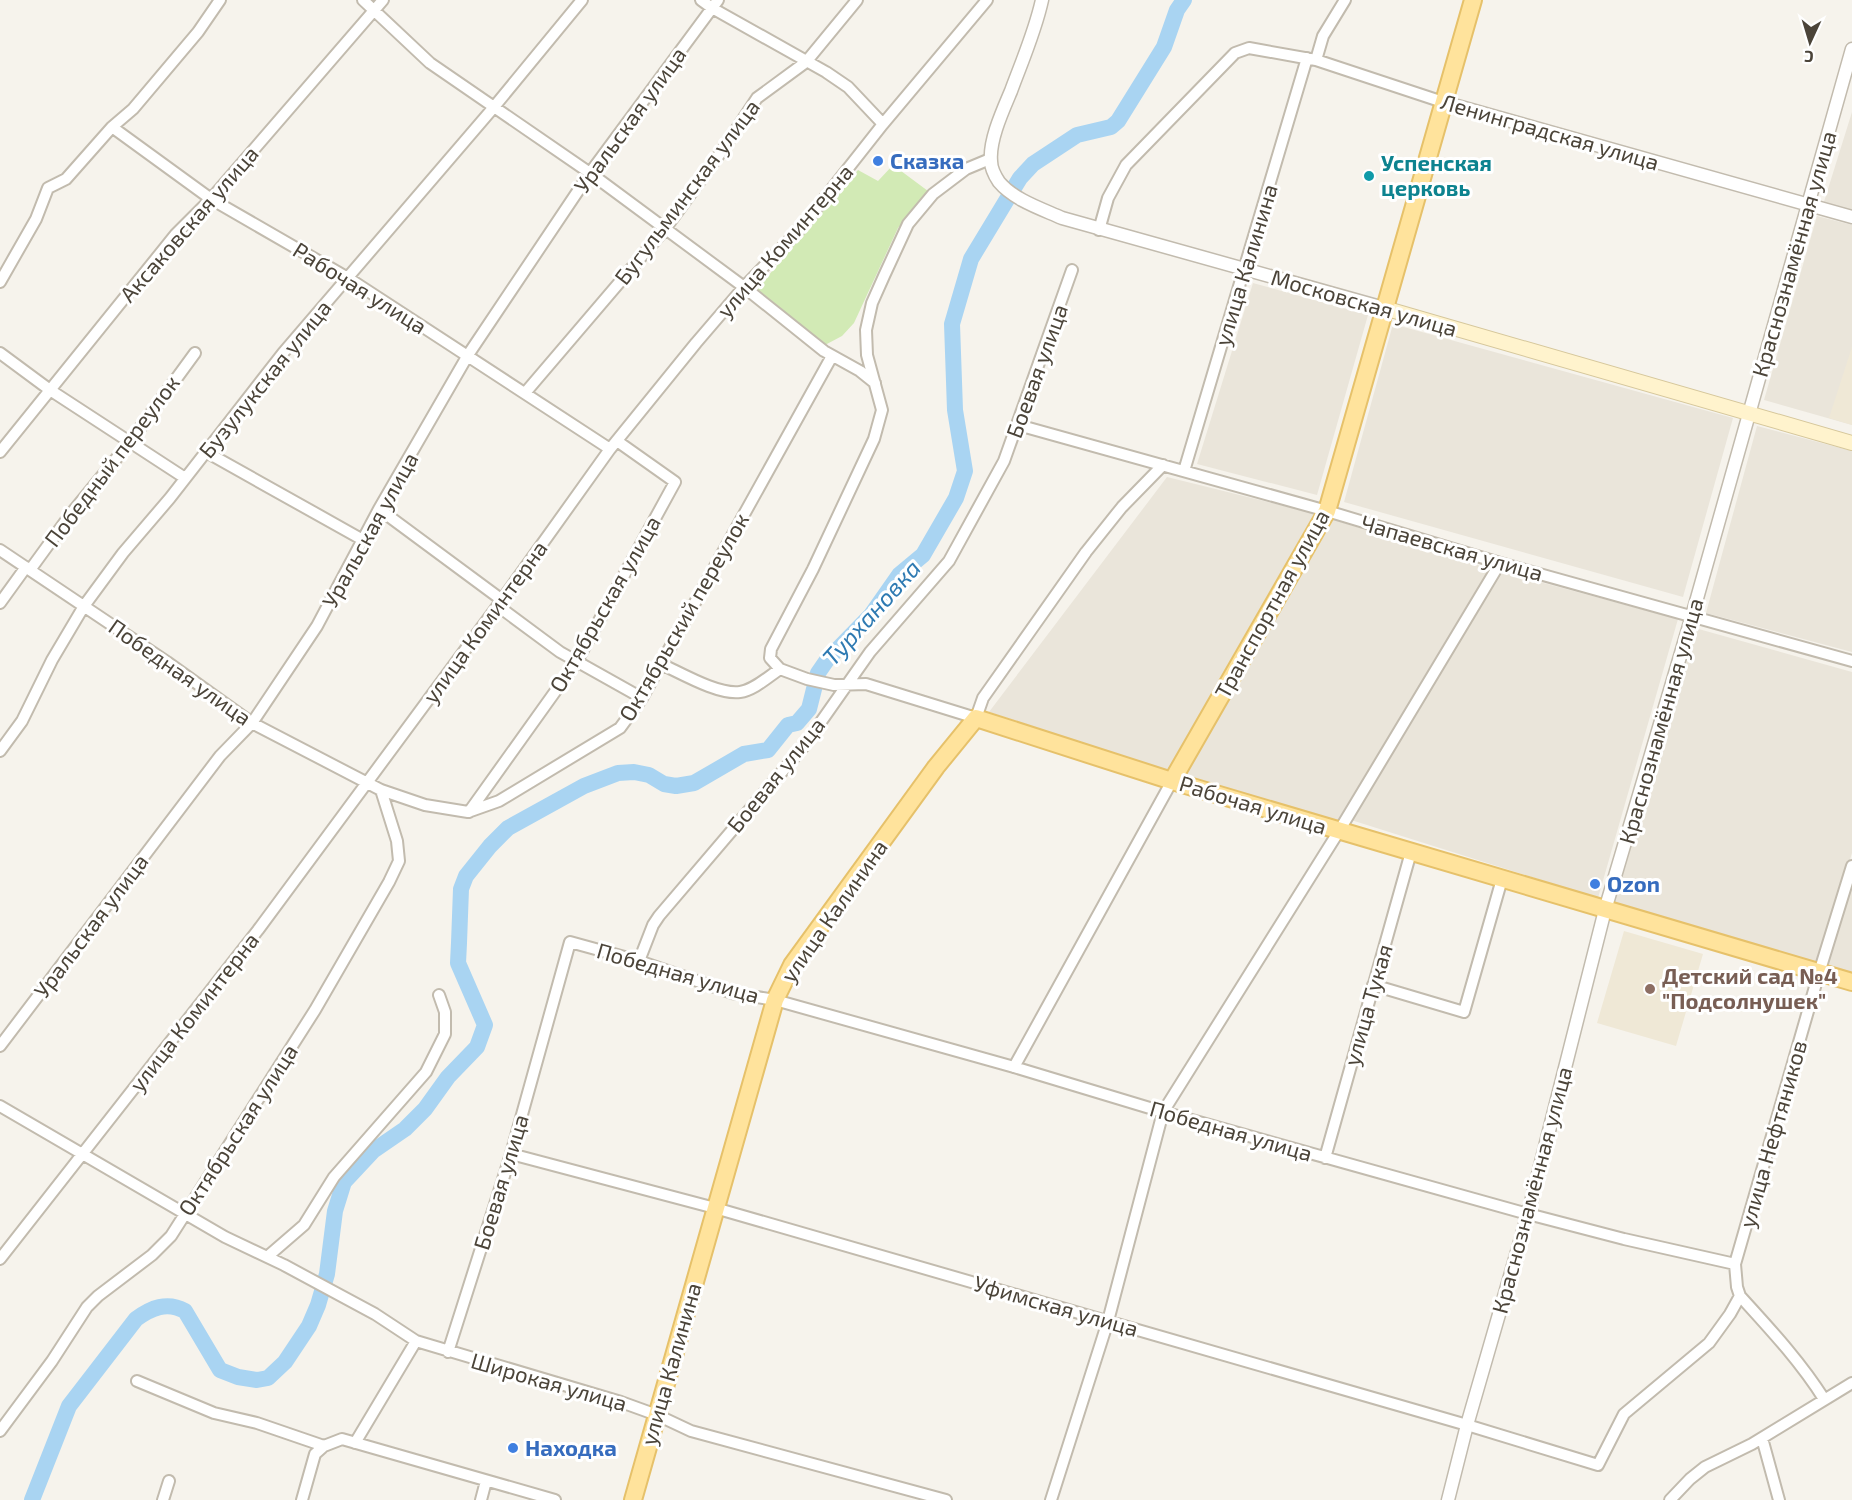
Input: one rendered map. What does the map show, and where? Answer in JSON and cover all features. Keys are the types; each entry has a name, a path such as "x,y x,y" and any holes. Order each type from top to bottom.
{"main road":[{"name":"Транспортная улица","path":"1172,781 1327,511 1473,0"},
{"name":"Московская улица","path":"1384,308 1852,443"},
{"name":"Рабочая улица","path":"976,718 1172,781 1852,982"},
{"name":"улица Калинина","path":"633,1500 775,1000 792,965 936,767 976,718"}],"street":[{"path":"0,282 36,219 48,188 66,179 112,127 133,109 198,32 220,0"},
{"path":"363,0 430,63 590,173 744,287 832,356 860,371 875,383"},
{"name":"Аксаковская улица","path":"0,452 176,234 211,199 383,0"},
{"name":"Бузулукская улица","path":"0,751 22,721 52,660 84,606 123,553 283,353 494,107 582,0"},
{"path":"701,0 715,4 806,62 826,72 848,87 883,124"},
{"name":"Бугульминская улица","path":"525,393 665,229 757,98 806,62 857,0"},
{"name":"улица Коминтерна","path":"0,1259 258,930 500,603 613,445 744,287 801,228 883,124 987,0"},
{"path":"661,664 726,692 740,692 755,686 780,669 770,658 771,649 813,569 874,439 882,410 867,355 866,330 872,303 908,224 933,194 966,169 990,159 999,120 1036,27 1042,0"},
{"name":"улица Калинина","path":"1184,471 1311,59 1345,0"},
{"name":"Уральская улица","path":"0,1046 220,756 252,723 317,626 379,510 468,355 590,173 715,4"},
{"name":"Ленинградская улица","path":"1099,230 1108,198 1126,165 1235,53 1249,48 1311,59 1443,102 1852,217"},
{"name":"Краснознамённая улица","path":"1448,1500 1467,1425 1528,1214 1605,910 1692,616 1852,49"},
{"name":"Рабочая улица","path":"112,127 211,199 348,278 525,393 675,482"},
{"name":"Московская улица","path":"990,159 999,182 1007,189 1026,202 1062,218 1384,308"},
{"name":"Боевая улица","path":"639,961 653,925 659,916 804,746 870,652 949,561 989,490 1018,425 1072,270"},
{"path":"0,353 50,390 185,478"},
{"name":"Победный переулок","path":"0,603 130,442 195,353"},
{"name":"Октябрьский переулок","path":"367,781 381,790 425,805 468,812 499,801 620,728 642,698 832,356"},
{"name":"Чапаевская улица","path":"1018,425 1852,661"},
{"path":"206,452 363,540"},
{"name":"улица Калинина","path":"976,718 983,698 1086,552 1122,507 1163,465"},
{"name":"Октябрьская улица","path":"468,812 576,661 675,482"},
{"path":"379,510 560,652 642,698"},
{"name":"Победная улица","path":"0,550 252,723 367,781"},
{"path":"1051,1500 1108,1321 1163,1112 1339,831 1500,563"},
{"name":"Рабочая улица","path":"780,669 807,679 834,685 866,684 976,718"},
{"name":"Транспортная улица","path":"1014,1067 1172,781"},
{"name":"Октябрьская улица","path":"0,1431 52,1361 87,1307 152,1255 171,1236 315,1010 399,861 397,841 381,790"},
{"name":"улица Тукая","path":"1325,1158 1411,852"},
{"name":"улица Нефтяников","path":"1736,1264 1852,866"},
{"path":"1373,985 1464,1012 1502,879"},
{"name":"Боевая улица","path":"448,1352 511,1154 570,942"},
{"name":"Победная улица","path":"570,942 639,961 732,993 775,1000 1325,1158 1624,1239 1736,1264"},
{"path":"0,1106 225,1237 267,1257 304,1225 334,1177 426,1072 445,1034 445,1012 439,995"},
{"name":"Уфимская улица","path":"511,1154 716,1208 1598,1465 1624,1414 1709,1342 1740,1296"},
{"name":"Широкая улица","path":"267,1257 375,1314 416,1341 657,1415 691,1431 946,1500"},
{"path":"1736,1264 1737,1287 1740,1296 1786,1347 1808,1374 1824,1399"},
{"path":"355,1443 416,1341"},
{"path":"137,1381 214,1413 258,1423 324,1446"},
{"path":"1670,1500 1689,1479 1705,1467 1762,1438 1852,1383"},
{"path":"1762,1438 1779,1500"},
{"path":"302,1500 315,1454 324,1446 342,1439 555,1500"},
{"path":"481,1500 486,1480"},
{"path":"163,1500 169,1481"}],"shaded area":[{"path":"1852,112 1852,213 1823,205"},
{"path":"1817,216 1852,225 1852,425 1764,400"},
{"path":"1253,283 1368,315 1317,495 1197,464"},
{"path":"1393,324 1733,418 1683,597 1344,502"},
{"path":"1852,347 1852,425 1829,418"},
{"path":"1757,426 1852,451 1852,652 1706,613"},
{"path":"1167,477 1320,515 1168,771 989,712"},
{"path":"1328,518 1490,569 1337,822 1182,777"},
{"path":"1503,572 1678,619 1598,898 1348,819"},
{"path":"1695,628 1852,672 1852,853 1817,970 1608,908"},
{"path":"1852,876 1852,980 1821,972"},
{"name":"Детский сад №4 \"Подсолнушек\"","path":"1624,931 1703,954 1676,1046 1597,1023"}],"green space":[{"path":"893,165 928,191 898,228 854,323 842,336 825,345 757,289 858,170 878,181"}],"waterway":[{"name":"Турхановка","path":"32,1500 69,1406 136,1319 147,1312 166,1306 185,1311 220,1370 238,1377 257,1380 268,1378 285,1362 309,1326 318,1305 327,1274 335,1211 344,1182 373,1151 405,1129 425,1109 448,1077 477,1047 485,1025 458,963 461,889 466,876 490,846 508,828 584,786 618,773 634,772 649,775 664,784 676,786 694,783 744,754 768,750 788,725 797,723 809,709 818,673 827,660 871,615 899,575 923,555 956,498 965,471 955,410 952,324 971,259 1020,178 1033,164 1077,135 1111,127 1118,121 1164,47 1177,10 1184,0"}],"place":[{"name":"Сказка","path":"878,161"},
{"name":"Успенская церковь","path":"1369,176"},
{"name":"Ozon","path":"1595,884"},
{"name":"Детский сад №4 \"Подсолнушек\"","path":"1650,989"},
{"name":"Находка","path":"513,1448"}]}
